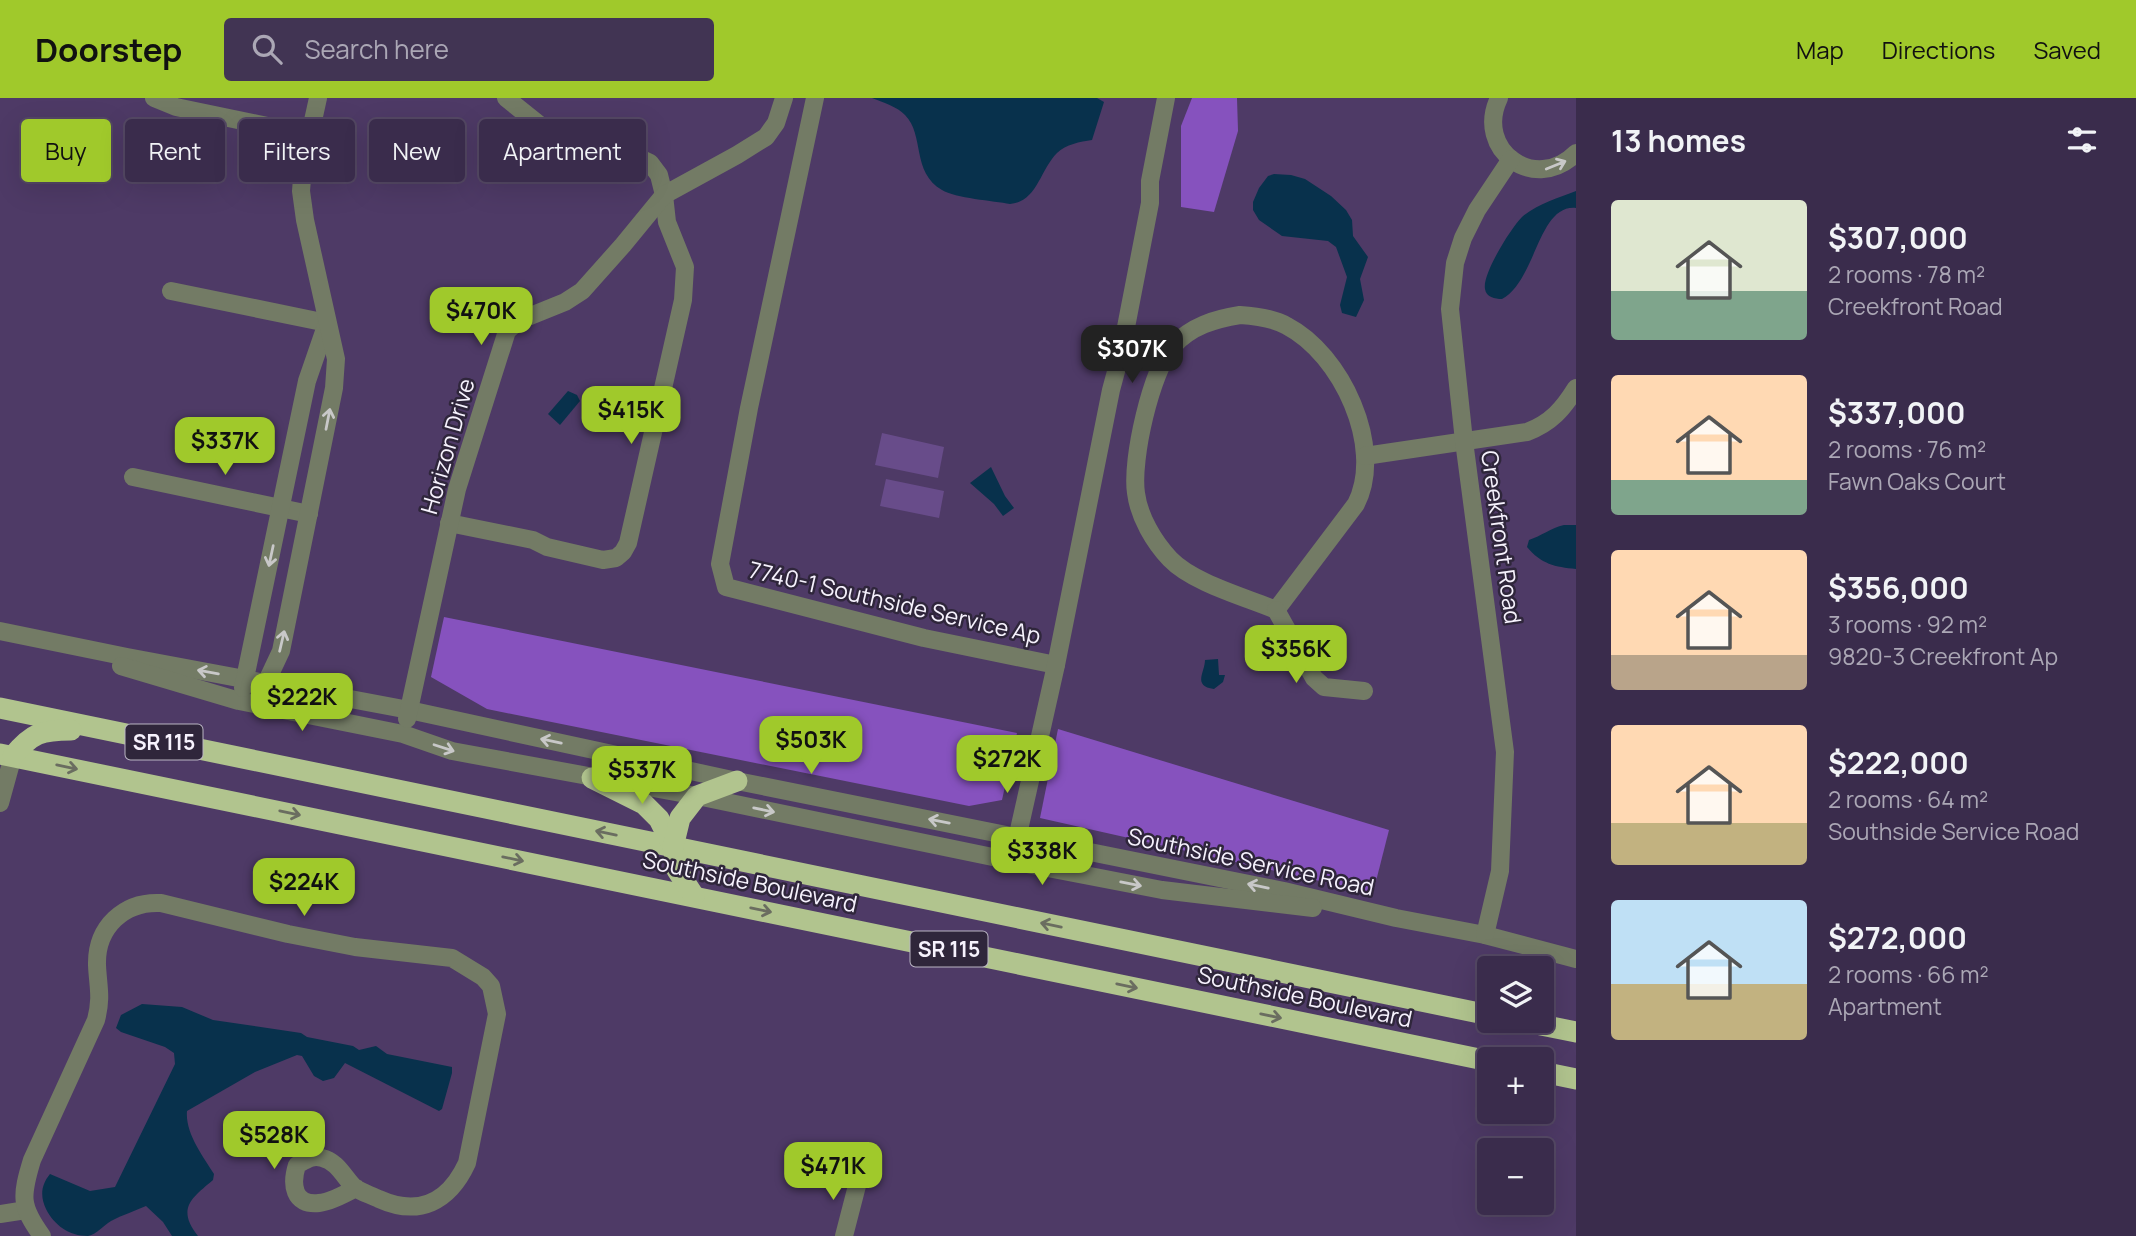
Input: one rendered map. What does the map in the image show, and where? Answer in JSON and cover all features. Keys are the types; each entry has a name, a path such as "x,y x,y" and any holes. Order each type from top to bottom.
{"highway":[{"name":"Southside Boulevard","path":"0,708 1477,1013"},
{"path":"6,755 27,740 48,730 108,731"},
{"name":"Southside Boulevard","path":"6,755 1477,1059"},
{"path":"592,778 644,804 659,819 673,847 677,870 694,896"},
{"path":"673,847 680,818 697,796 737,781"},
{"path":"1554,1028 1576,1032"},
{"path":"1554,1074 1576,1079"}],"street":[{"path":"155,98 176,107 239,120"},
{"path":"313,119 318,98"},
{"path":"450,523 533,540 547,547 603,560 616,558 623,552 628,543 638,502 683,300 685,267 667,222 659,175 650,163 635,156 551,134 506,98"},
{"name":"Horizon Drive","path":"403,734 457,489 507,331 518,321 565,302 582,291 664,195 766,137 776,123 784,98"},
{"name":"7740-1 Southside Service Ap","path":"815,98 749,408 720,564 726,587 924,638 1056,664 1012,861"},
{"path":"1056,664 1108,403 1121,353 1150,203 1150,181 1166,98"},
{"path":"1499,98 1494,108 1492,124 1504,153 1516,163 1531,169 1547,169 1562,164 1576,153"},
{"name":"Creekfront Road","path":"1485,935 1500,871 1505,752 1464,441 1450,309 1453,275 1463,238 1476,210 1511,159"},
{"path":"261,706 266,683 281,650 334,387 336,359 305,220 302,182"},
{"path":"171,291 327,323"},
{"path":"1276,610 1356,504 1365,479 1365,456 1361,430 1352,403 1340,379 1319,352 1288,327 1256,316 1240,315 1222,318 1194,329 1174,345 1162,361 1152,386 1138,452 1135,477 1140,512 1171,559 1194,577 1276,610 1314,678 1324,687 1364,691"},
{"path":"239,701 307,381 327,323"},
{"path":"1365,456 1527,432 1570,411 1576,388"},
{"path":"134,477 309,514"},
{"name":"Southside Service Road","path":"0,631 409,710 737,781 1284,891 1396,918 1485,935 1576,959"},
{"name":"Southside Service Road","path":"24,636 239,701 403,734 452,751 697,796 1162,890 1396,918"},
{"path":"0,803 6,755"},
{"path":"42,1236 26,1210 24,1195 32,1160 96,1020 100,1004 97,964 99,948 104,933 114,918 126,910 149,903 161,903 288,934 355,947 452,958 472,969 491,986 497,1014 467,1163 460,1179 448,1193 437,1200 412,1208 392,1205 356,1188"},
{"path":"844,1236 859,1178"},
{"path":"0,1214 26,1210"}],"shaded area":[{"path":"1192,98 1237,98 1238,131 1214,212 1181,207 1181,126"},
{"path":"882,433 944,447 938,478 875,465"},
{"path":"886,479 944,491 939,518 880,506"},
{"path":"444,617 1017,733 1002,800 969,806 487,709 431,677"},
{"path":"1058,729 1389,830 1373,893 1040,818"}],"water":[{"path":"872,98 1097,98 1104,102 1092,140 1073,144 1057,153 1026,198 1010,204 965,197 942,190 926,174 915,133 905,115"},
{"path":"1274,174 1305,179 1331,196 1352,220 1353,236 1368,257 1360,279 1364,300 1356,317 1342,313 1340,305 1347,277 1336,247 1328,241 1282,236 1259,220 1253,210 1253,202 1259,188 1268,176"},
{"path":"1576,191 1576,208 1563,210 1553,218 1523,277 1513,290 1502,299 1489,296 1485,289 1488,273 1517,223 1534,208"},
{"path":"568,391 577,395 580,401 560,425 548,414"},
{"path":"991,467 1014,508 1003,516 994,504 970,483"},
{"path":"1564,525 1576,525 1576,569 1549,564 1527,547 1529,540"},
{"path":"1218,659 1219,675 1225,675 1223,682 1214,689 1203,685 1201,678 1205,660"},
{"path":"142,1004 182,1007 213,1020 301,1033 307,1037 353,1046 359,1050 376,1046 387,1054 452,1067 442,1109 439,1111 345,1063 334,1078 323,1081 314,1076 302,1056 297,1055 255,1072 187,1111 192,1136 214,1174 213,1180 189,1204 188,1218 198,1236 172,1236 163,1222 146,1206 111,1221 88,1236 68,1232 53,1220 46,1209 42,1191 47,1178 50,1174 90,1191 115,1187 175,1064 174,1053 165,1047 116,1028 121,1015"}]}
